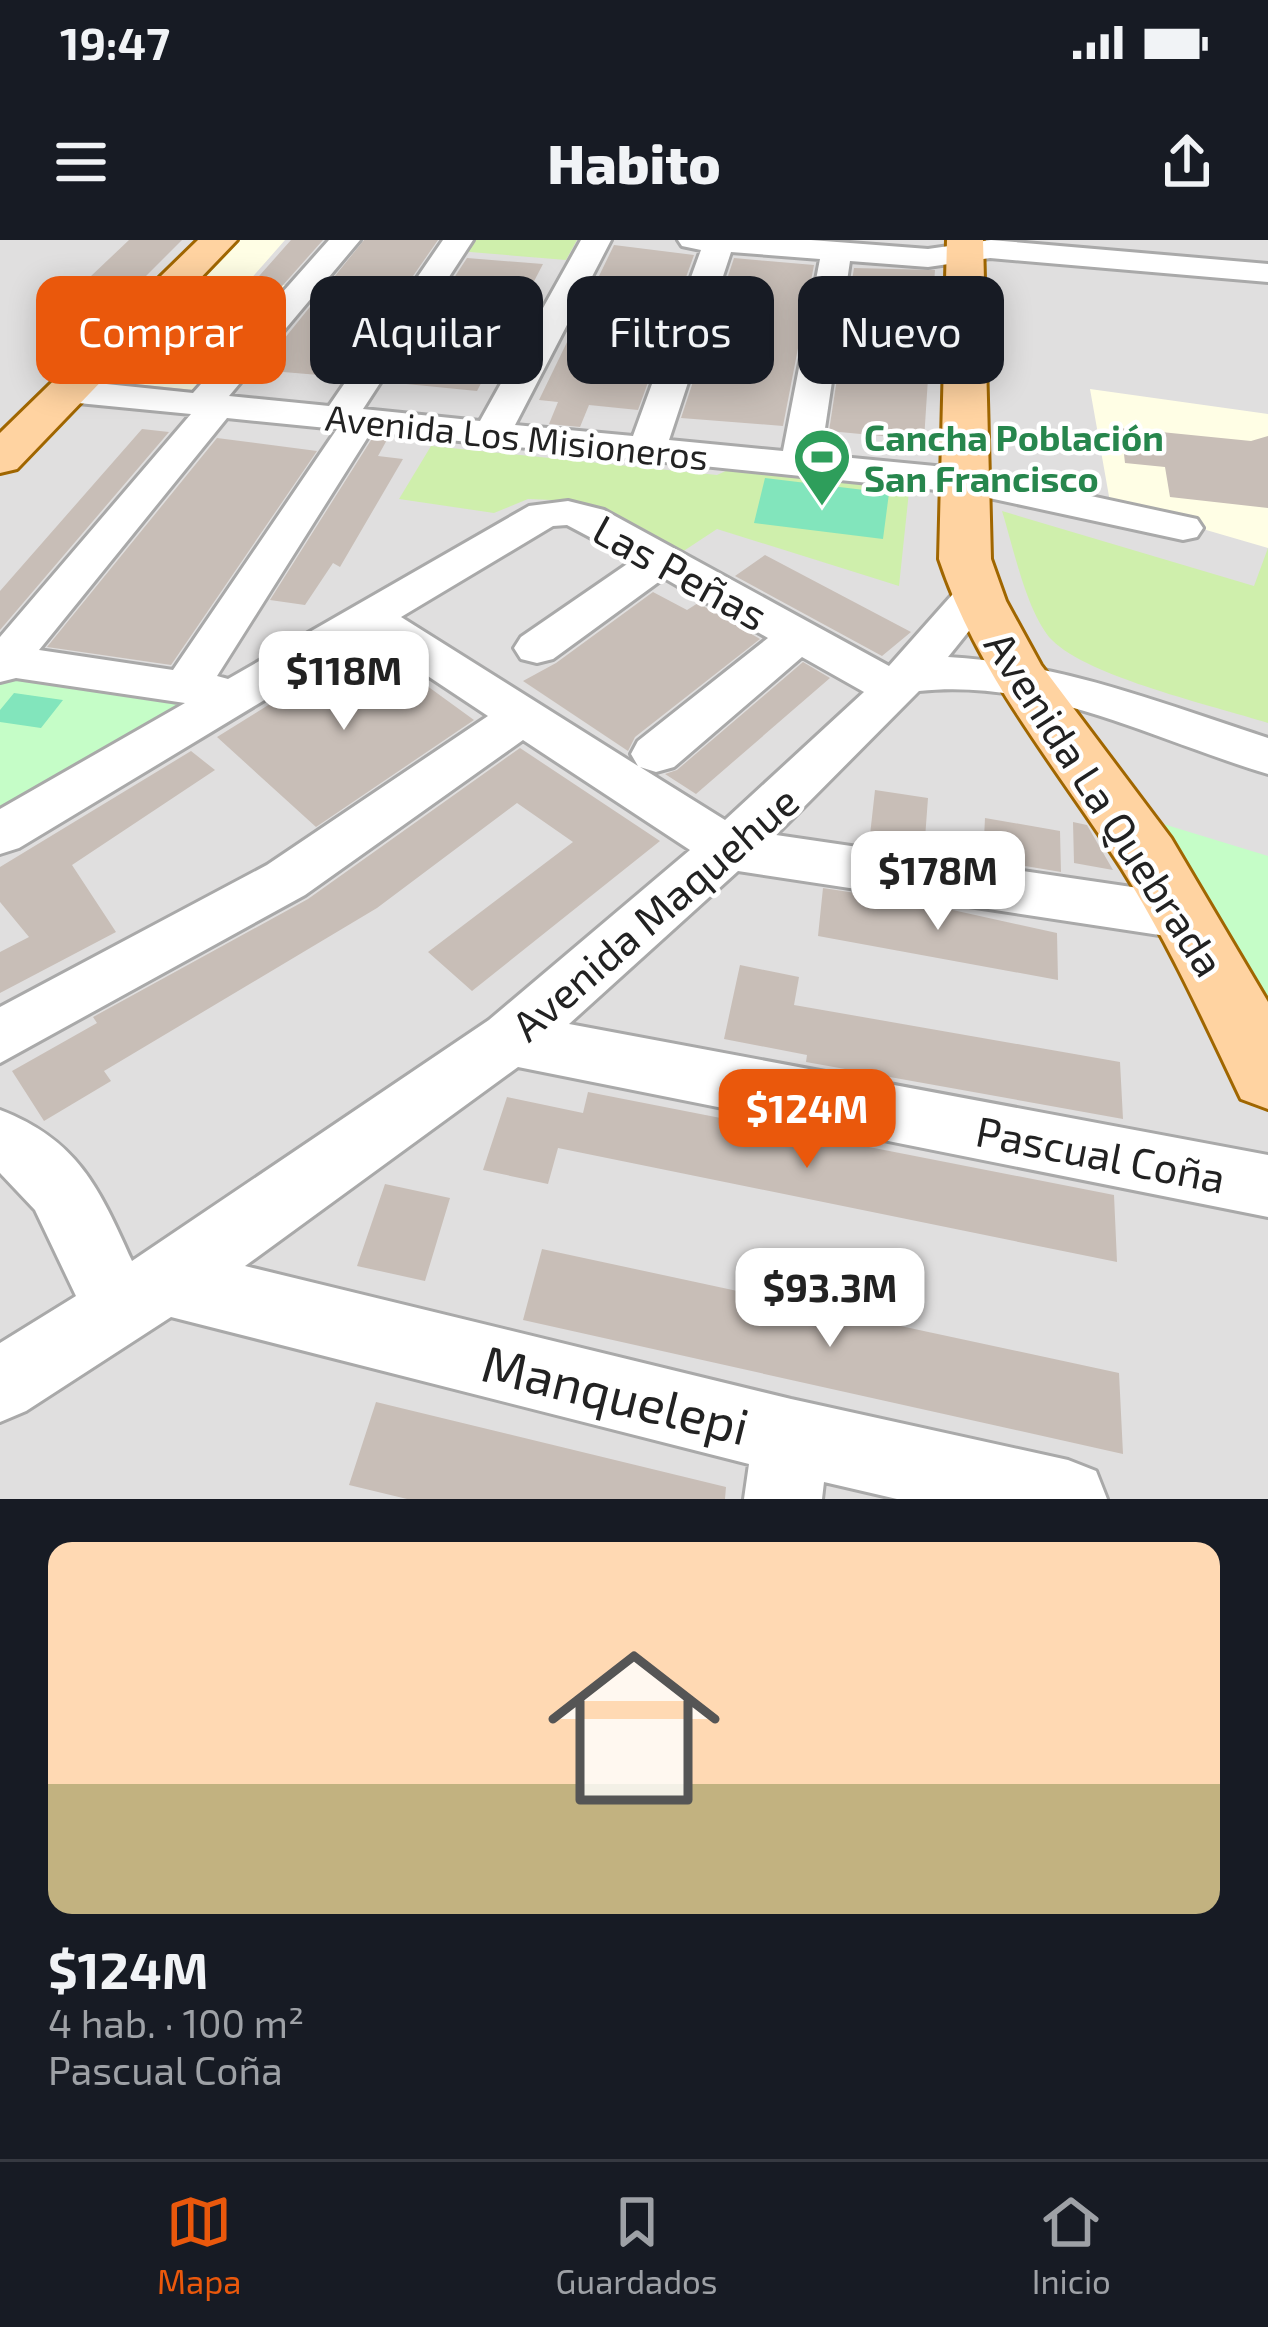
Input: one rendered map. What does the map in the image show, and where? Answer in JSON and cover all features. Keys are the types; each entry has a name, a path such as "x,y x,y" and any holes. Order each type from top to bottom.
{"main road":[{"path":"0,459 219,240"},
{"path":"965,246 964,560 976,596"},
{"name":"Avenida La Quebrada","path":"976,596 1016,676 1111,801 1186,917 1268,1075"}],"street":[{"path":"2,663 345,240"},
{"path":"186,687 458,240"},
{"path":"492,433 596,240"},
{"path":"647,448 706,241 928,258 965,246 1090,249 1268,273"},
{"path":"800,464 836,253"},
{"name":"Avenida Los Misioneros","path":"68,391 966,481 1183,528"},
{"name":"Las Peñas","path":"0,834 543,515 580,515 799,636 900,683"},
{"path":"537,648 662,559"},
{"name":"Avenida Maquehue","path":"0,1385 142,1295 510,1039 729,849 900,683 976,596"},
{"path":"369,617 729,849 1186,917"},
{"path":"656,754 799,636"},
{"path":"2,663 240,696"},
{"path":"900,683 956,671 1016,676 1268,756"},
{"path":"0,1037 286,880 523,716"},
{"name":"Pascual Coña","path":"510,1039 1268,1186"},
{"path":"0,1140 33,1155 53,1176 142,1295"},
{"name":"Manquelepi","path":"142,1295 787,1468 1068,1499"}],"shaded area":[{"path":"0,240 1268,240 1268,1499 0,1499"},
{"path":"228,240 285,240 253,276 194,276"},
{"path":"135,384 210,384 204,391"},
{"path":"1090,389 1268,414 1268,548 1110,502"}],"green space":[{"path":"465,240 577,240 566,260 458,251"},
{"path":"431,446 717,475 743,463 910,482 899,586 717,529 676,556 578,501 528,499 494,513 399,499"},
{"name":"Cancha Población San Francisco","path":"765,478 889,493 883,539 754,523"},
{"path":"1002,511 1254,586 1268,548 1268,723 1122,678 1052,640 1028,597"},
{"path":"4,676 195,706 0,821 0,682"},
{"path":"14,693 63,700 41,728 0,722 0,710"},
{"path":"1160,823 1268,856 1268,1037"}],"building":[{"path":"129,240 182,240 146,276 91,276"},
{"path":"291,240 323,240 286,282 286,276 259,276"},
{"path":"364,240 438,240 413,276 335,276"},
{"path":"614,245 694,255 686,276 599,276"},
{"path":"467,258 543,264 537,276 455,276"},
{"path":"734,258 814,265 812,276 798,276 798,348 783,426 681,418 692,384 774,384 774,276 728,276"},
{"path":"854,268 935,270 935,276 853,276"},
{"path":"310,307 310,374 286,372 286,337"},
{"path":"567,342 567,384 647,384 638,410 589,405 580,427 549,424 558,402 539,400"},
{"path":"406,384 481,384 477,391"},
{"path":"836,384 928,384 924,440 829,431"},
{"path":"1121,428 1251,441 1268,436 1268,508 1170,497 1165,467 1125,463"},
{"path":"142,429 169,432 0,630 0,591"},
{"path":"373,437 388,438 378,456 403,459 340,567 333,563 305,605 270,600"},
{"path":"217,438 317,451 171,665 47,647"},
{"path":"765,555 911,632 882,656 735,576"},
{"path":"653,592 687,610 698,603 760,639 635,737 628,751 523,681 556,663"},
{"path":"368,643 474,720 316,827 217,737"},
{"path":"803,662 830,678 696,794 665,774 677,770"},
{"path":"520,748 660,841 472,991 428,952 573,842 517,803 377,908 104,1071 111,1081 44,1121 12,1071 97,1023 93,1017 308,899"},
{"path":"191,751 215,770 72,865 116,932 0,993 0,952 29,937 0,902 0,867"},
{"path":"875,790 928,798 924,852 869,844"},
{"path":"985,818 1060,831 1061,872 983,859"},
{"path":"1073,822 1087,825 1113,870 1074,863"},
{"path":"823,888 921,903 1057,933 1058,980 818,936"},
{"path":"740,965 799,977 794,1005 1120,1062 1123,1119 806,1062 807,1055 724,1039"},
{"path":"588,1092 1114,1195 1117,1262 558,1148 548,1184 483,1170 507,1097 583,1113"},
{"path":"385,1184 450,1198 425,1281 357,1266"},
{"path":"542,1249 1119,1373 1123,1454 523,1320"},
{"path":"376,1402 726,1487 725,1499 407,1499 349,1485"}],"place":[{"name":"Cancha Población San Francisco","path":"822,508"}]}
